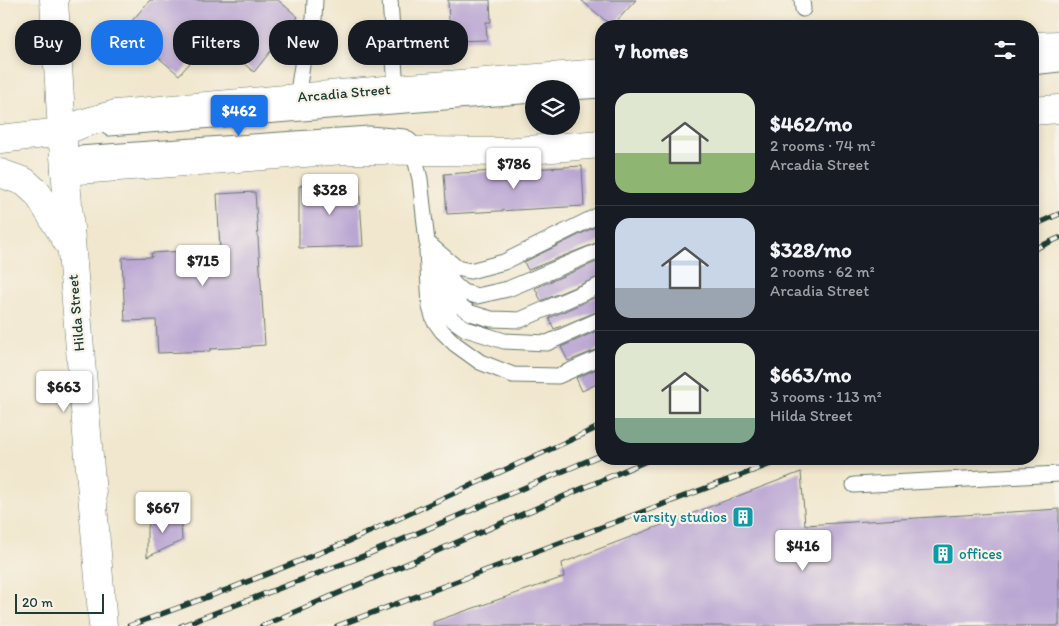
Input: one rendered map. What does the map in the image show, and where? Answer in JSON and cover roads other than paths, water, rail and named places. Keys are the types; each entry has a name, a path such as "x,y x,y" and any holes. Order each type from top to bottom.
{"street":[{"name":"Hilda Street","path":"54,0 71,249 103,626"},
{"path":"1039,46 1059,45"},
{"name":"Arcadia Street","path":"64,153 84,122 116,114 595,73"},
{"path":"1039,110 1059,109"},
{"name":"Arcadia Street","path":"0,139 64,153 344,150 504,152 595,144"},
{"path":"0,173 25,182 38,194 71,249"}],"lane":[{"path":"297,98 303,59 314,19 315,0"},
{"path":"390,0 396,89"},
{"path":"1039,65 1059,64"},
{"path":"580,91 595,90"},
{"path":"64,153 525,96"},
{"path":"414,151 420,179 427,242 430,307 434,320 442,331 455,344 480,362 513,375 558,376 595,360"},
{"path":"427,242 457,268 470,270 504,262 595,217"},
{"path":"427,242 454,284 463,292 477,296 508,289 595,253"},
{"path":"427,242 449,294 465,309 491,319 520,320 595,288"},
{"path":"427,242 442,308 453,320 466,329 504,341 547,342 595,322"},
{"path":"854,485 1059,474"}],"railway":[{"path":"1039,223 1059,214"},
{"path":"1039,247 1059,238"},
{"path":"129,626 347,542 595,429"},
{"path":"181,626 366,555 595,458"},
{"path":"262,626 637,465"},
{"path":"337,626 768,465"}],"place":[{"name":"varsity studios","path":"743,517"},
{"name":"offices","path":"943,554"}]}
